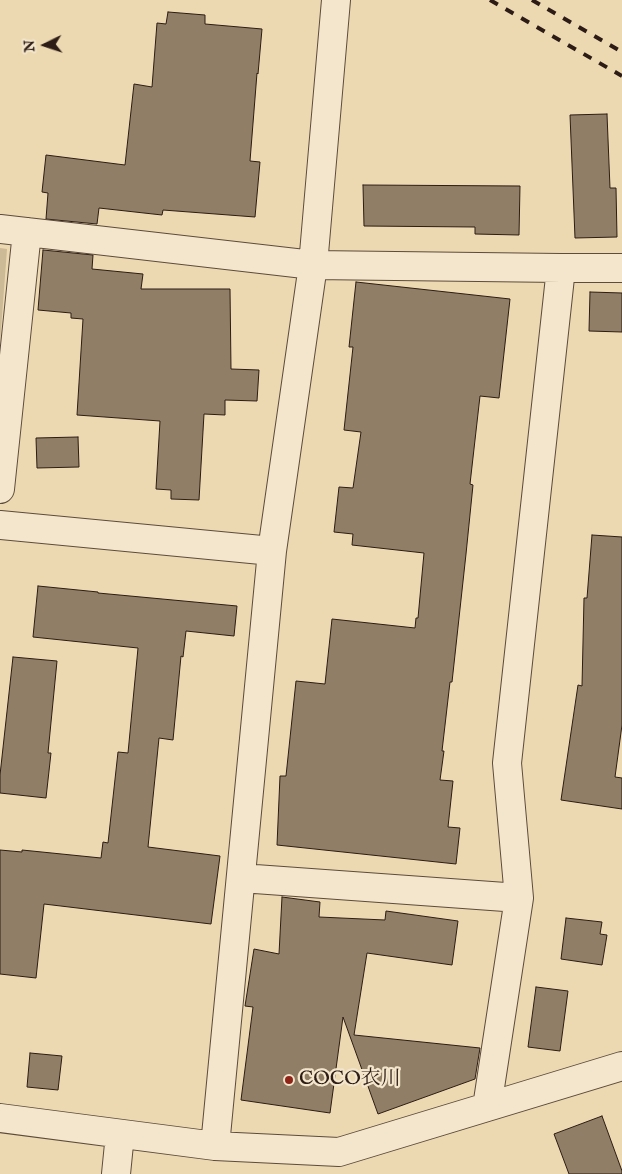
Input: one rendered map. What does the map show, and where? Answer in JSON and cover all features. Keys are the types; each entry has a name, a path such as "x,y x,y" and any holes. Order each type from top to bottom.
{"street":[{"path":"215,1146 272,551 312,265 336,0"},
{"path":"0,229 312,265 622,268"},
{"path":"0,490 27,232"},
{"path":"488,1107 519,898 507,763 561,268"},
{"path":"0,525 272,551"},
{"path":"241,878 519,898"},
{"path":"0,1118 215,1146 340,1152 622,1066"},
{"path":"116,1174 120,1134"}],"shaded area":[{"path":"0,248 7,249 0,343"}],"building":[{"path":"168,12 205,15 205,24 262,29 250,161 260,162 255,217 163,210 162,215 99,208 97,224 46,219 48,193 42,192 46,155 125,165 134,84 152,87 157,23 166,24"},
{"path":"607,114 610,188 616,188 617,237 575,238 570,115"},
{"path":"363,185 520,186 519,235 475,234 475,227 364,226"},
{"path":"43,250 93,255 92,269 143,274 141,289 230,289 231,369 259,370 257,401 225,400 225,415 204,414 199,500 171,499 171,490 156,489 160,421 77,415 83,319 71,318 71,313 38,310"},
{"path":"356,282 510,299 499,398 480,396 470,484 473,485 466,554 452,682 450,682 442,751 444,751 440,780 453,781 448,827 460,828 456,864 277,845 280,776 286,776 296,681 325,684 332,619 415,628 416,618 418,618 424,553 352,545 353,534 334,532 339,487 353,488 361,432 344,430 353,347 349,347"},
{"path":"590,292 622,293 622,332 589,331"},
{"path":"78,437 79,467 37,468 36,438"},
{"path":"592,535 622,537 622,725 615,777 622,778 622,809 561,800 578,685 582,686 584,598 587,598"},
{"path":"38,586 237,606 234,636 186,631 183,657 181,656 173,740 159,738 148,847 220,856 211,924 44,904 36,978 0,974 0,850 22,852 22,850 101,858 103,842 108,843 118,752 128,753 138,648 33,637"},
{"path":"13,657 57,661 48,753 51,753 46,798 0,793 0,775"},
{"path":"282,897 320,902 319,917 385,920 386,911 458,921 452,965 367,953 354,1035 480,1048 475,1079 378,1114 343,1017 330,1113 241,1100 253,1007 245,1006 254,949 279,954"},
{"path":"566,918 602,922 600,934 607,935 602,965 561,959"},
{"path":"536,987 568,991 560,1051 528,1047"},
{"path":"30,1053 62,1056 58,1090 27,1087"},
{"path":"602,1116 622,1174 569,1174 554,1134"}],"railway":[{"path":"490,0 622,76"},
{"path":"532,0 622,52"}],"place":[{"name":"COCO衣川","path":"289,1080"}]}
